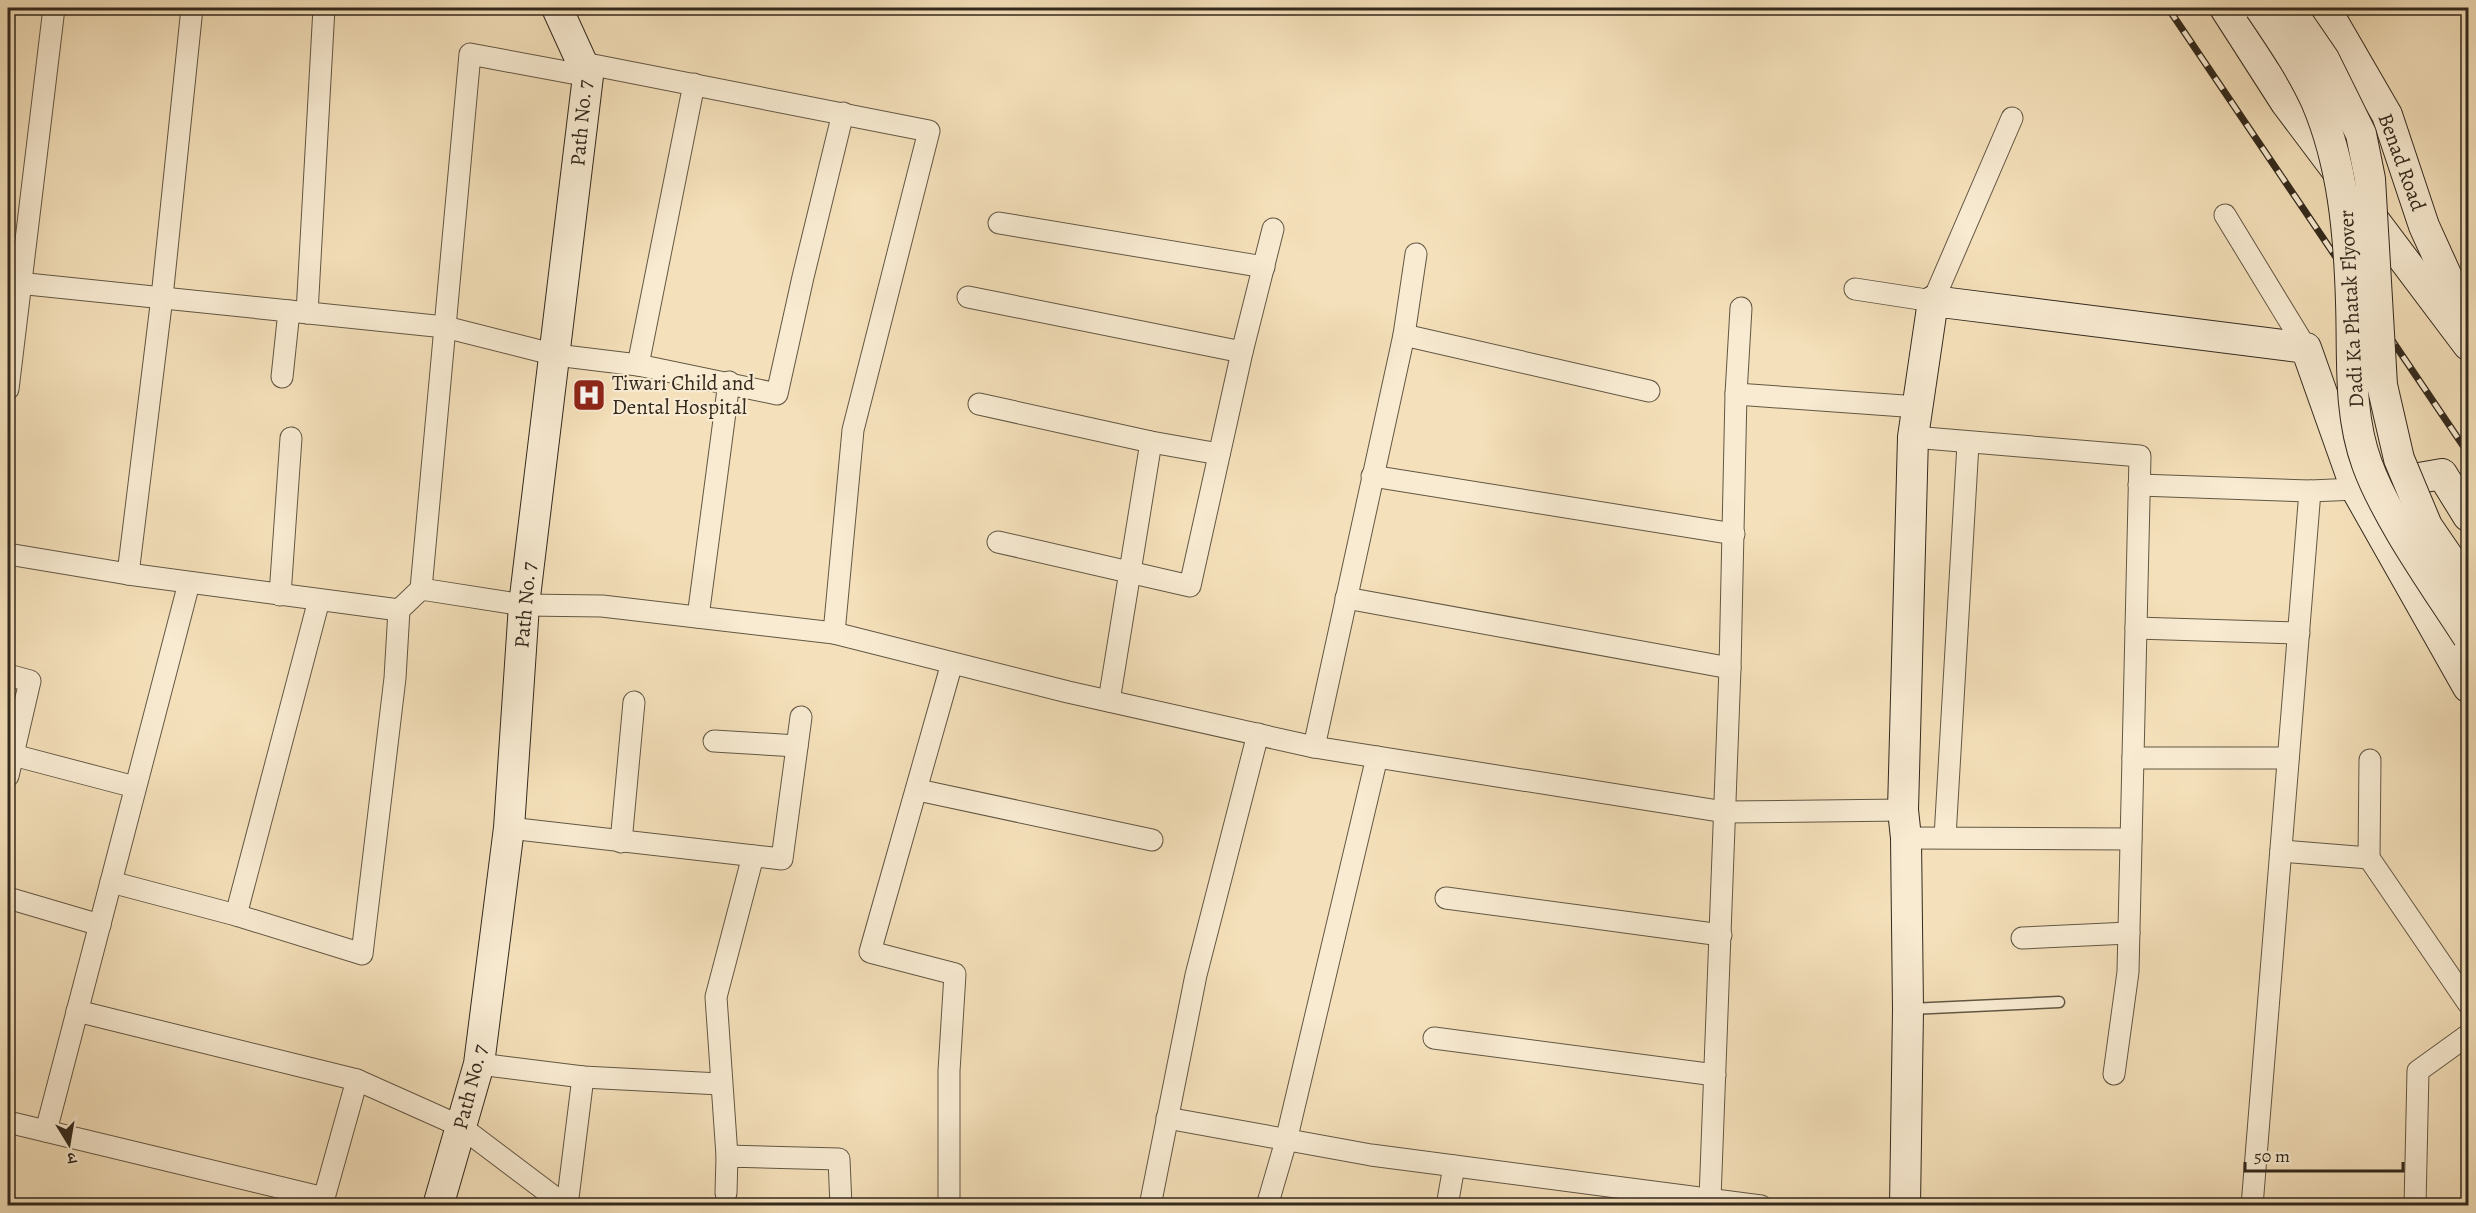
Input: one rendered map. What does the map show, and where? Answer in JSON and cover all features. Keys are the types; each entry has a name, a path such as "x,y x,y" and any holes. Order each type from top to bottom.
{"street":[{"path":"8,389 14,283 54,8"},
{"path":"128,574 162,297 192,8"},
{"path":"282,378 298,312 324,8"},
{"name":"Path No. 7","path":"438,1206 479,1064 509,828 524,604 556,355 585,69 557,8"},
{"path":"2225,8 2286,103 2469,345"},
{"name":"Dadi Ka Phatak Flyover","path":"2259,8 2299,68 2316,102 2328,135 2344,199 2351,299 2351,377 2367,464 2394,517 2469,637"},
{"name":"Dadi Ka Phatak Flyover","path":"2289,8 2324,58 2361,134 2370,179 2382,385 2396,448 2427,526 2469,586"},
{"name":"Benad Road","path":"2325,8 2387,115 2424,226 2469,322"},
{"path":"111,882 236,915 362,954 395,678 399,610 421,589 470,54 694,84 928,131 853,430 834,633"},
{"path":"638,365 694,84"},
{"path":"14,283 445,327 556,355 638,365 729,382 777,394 802,277 843,113"},
{"path":"1905,1206 1908,1010 1905,824 1913,437 1933,301 2012,118"},
{"path":"2225,215 2306,348 2356,489 2469,687"},
{"path":"999,223 1264,267"},
{"path":"998,542 1190,586 1242,352 1273,229"},
{"path":"1314,747 1404,335 1416,254"},
{"path":"1855,289 2306,348"},
{"path":"968,297 1242,352"},
{"path":"1710,1199 1730,668 1736,394 1742,308"},
{"path":"1404,335 1649,391"},
{"path":"698,618 729,382"},
{"path":"1736,394 1918,407"},
{"path":"980,404 1151,442 1219,454"},
{"path":"1913,437 1968,444 2140,456 2128,972 2114,1074"},
{"path":"280,595 291,438"},
{"path":"1109,701 1151,442"},
{"path":"1945,837 1968,444"},
{"path":"2139,485 2310,491 2356,489 2442,474 2469,516"},
{"path":"1372,476 1734,534"},
{"path":"2252,1206 2310,491"},
{"path":"8,554 189,583 399,610"},
{"path":"46,1131 189,583"},
{"path":"421,589 524,604 602,606 834,633 1109,701 1314,747 1725,812 1905,824 1945,837 2131,839"},
{"path":"1346,597 1730,668"},
{"path":"236,915 319,600"},
{"path":"2136,628 2298,633"},
{"path":"948,1206 949,1071 955,974 870,952 918,790 952,663"},
{"path":"8,675 30,681 8,776"},
{"path":"621,842 634,702"},
{"path":"509,828 782,859 801,717"},
{"path":"1150,1206 1196,975 1258,734"},
{"path":"714,741 797,747"},
{"path":"13,755 135,787"},
{"path":"1267,1206 1286,1141 1377,757"},
{"path":"2133,758 2288,758"},
{"path":"2370,760 2369,858 2469,1003"},
{"path":"918,790 1152,840"},
{"path":"2281,851 2369,858"},
{"path":"726,1193 727,1156 720,1084 716,998 753,856"},
{"path":"8,898 100,925"},
{"path":"1446,898 1721,935"},
{"path":"2022,938 2129,933"},
{"path":"77,1011 357,1080 460,1126 567,1206 583,1077"},
{"path":"2415,1206 2418,1071 2469,1035"},
{"path":"1434,1038 1715,1075"},
{"path":"479,1064 583,1077 720,1084"},
{"path":"8,1122 282,1197 324,1198 357,1080"},
{"path":"1167,1118 1286,1141 1454,1166 1632,1197 1710,1199 1761,1206"},
{"path":"727,1156 839,1159 841,1206"},
{"path":"1448,1206 1454,1166"}],"lane":[{"path":"1908,1010 2059,1002"}],"railway":[{"path":"2168,8 2468,453"}],"place":[{"name":"Tiwari Child and Dental Hospital","path":"589,395"}]}
